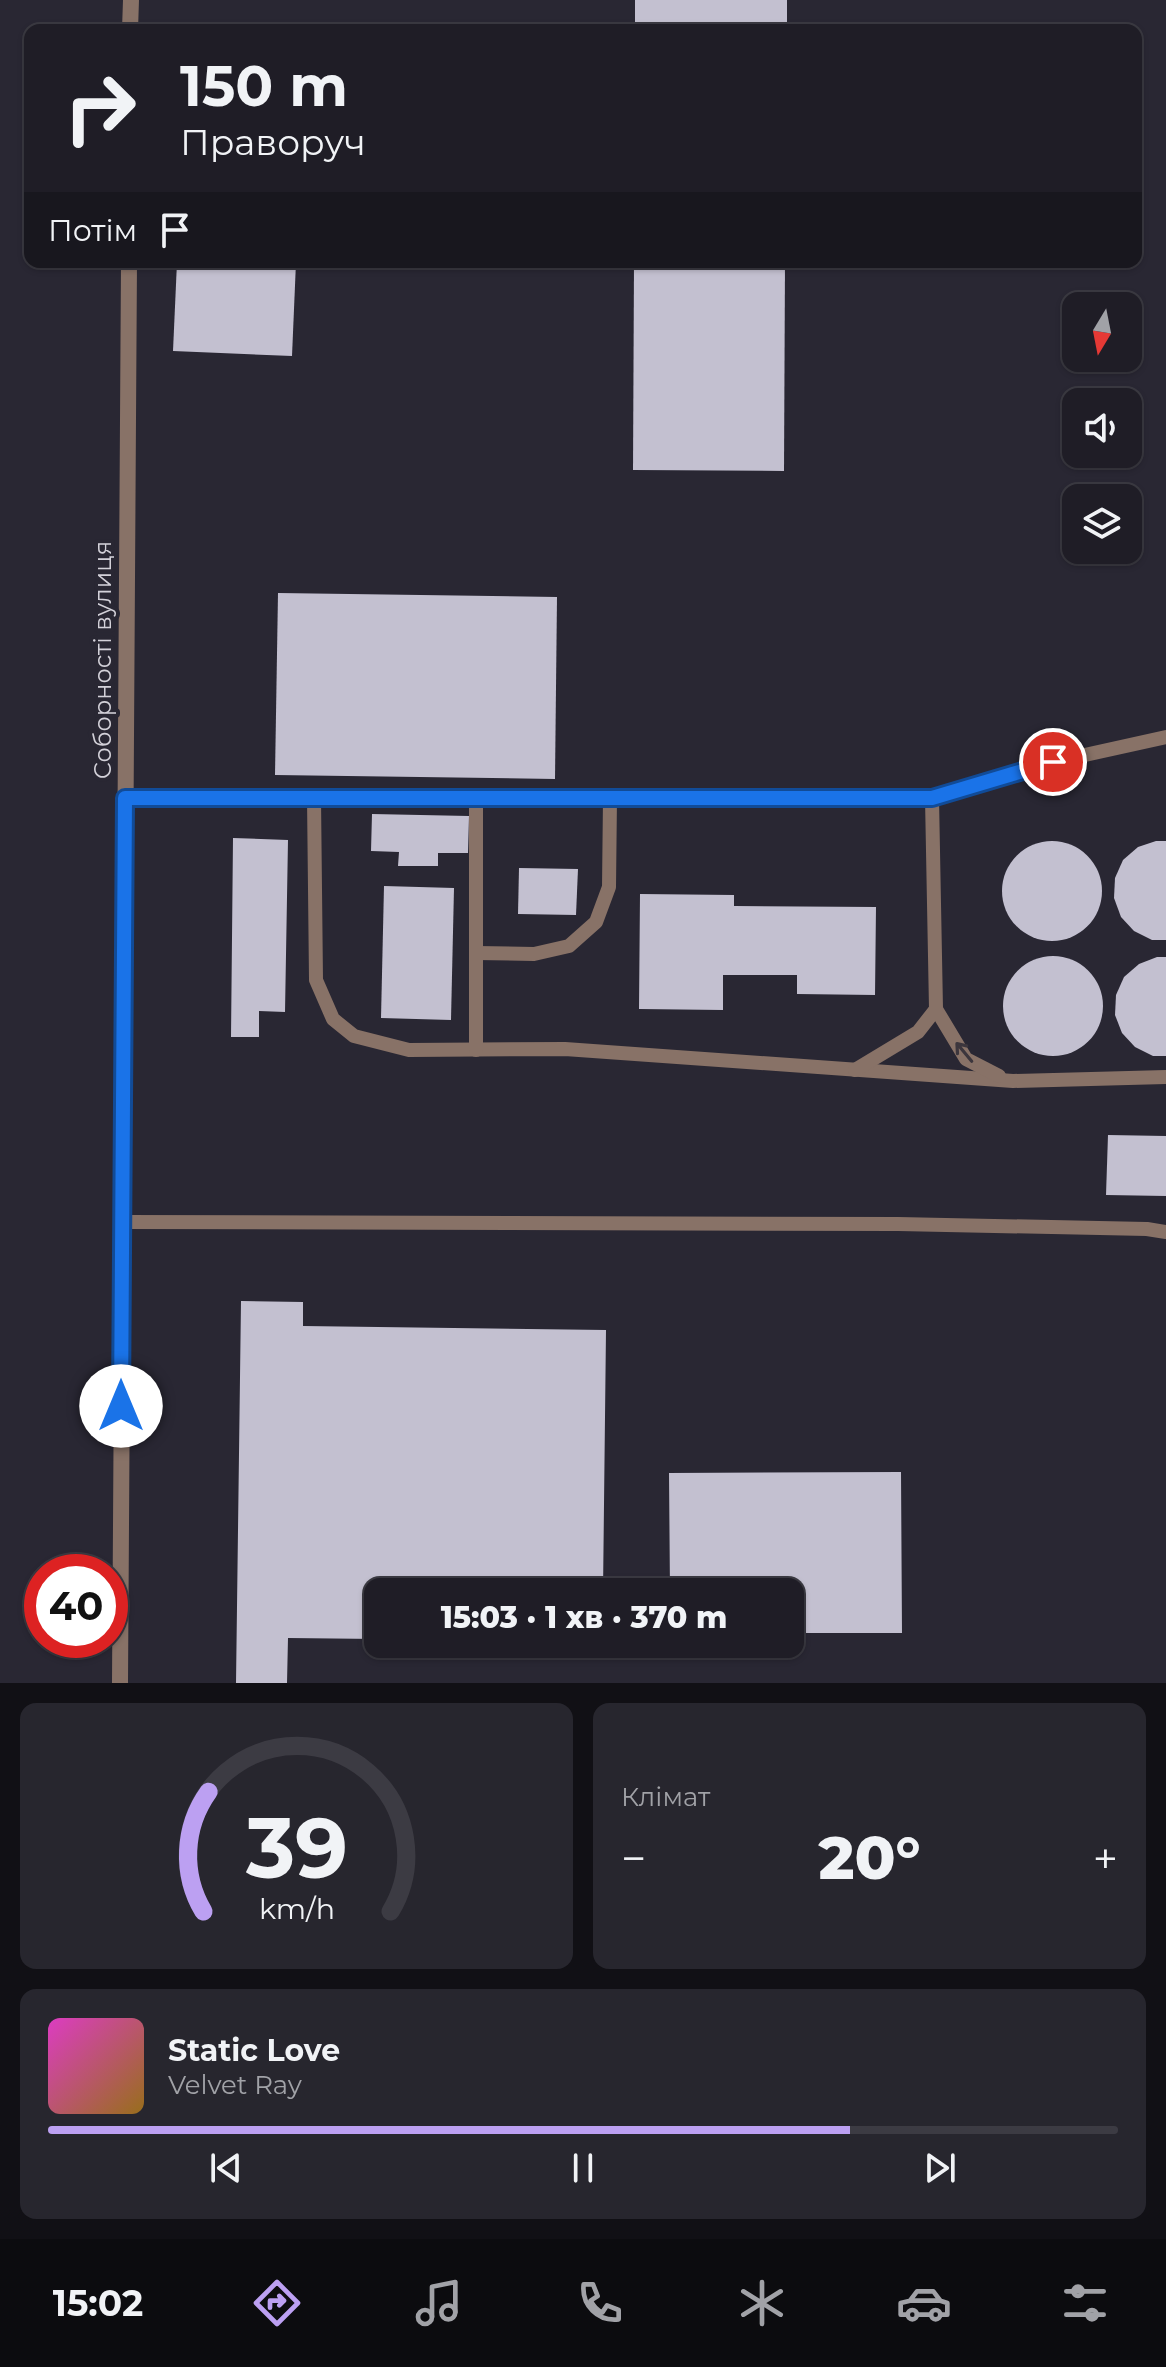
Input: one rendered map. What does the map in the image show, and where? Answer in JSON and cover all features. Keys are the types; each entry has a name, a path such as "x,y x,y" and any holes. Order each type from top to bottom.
{"street":[{"path":"130,24 131,0"},
{"name":"Соборності вулиця","path":"120,1683 129,268"}],"lane":[{"path":"125,798 932,798 1053,762 1166,737"},
{"path":"314,798 316,980 333,1019 354,1036 409,1050 565,1049 1006,1080 1166,1077"},
{"path":"476,798 476,1050"},
{"path":"476,953 534,954 569,946 596,922 609,887 610,798"},
{"path":"932,798 936,1009 966,1059 1006,1080"},
{"path":"855,1070 918,1032 936,1009"},
{"path":"122,1222 898,1224 1147,1229 1166,1232"}],"building":[{"path":"635,0 787,0 787,24 635,24"},
{"path":"177,268 296,268 292,356 173,351"},
{"path":"634,268 785,268 784,471 633,470"},
{"path":"278,593 557,597 555,779 275,775"},
{"path":"372,814 469,816 468,853 438,853 438,866 398,866 399,852 371,851"},
{"path":"233,838 288,840 285,1012 259,1011 259,1037 231,1037"},
{"path":"1052,841 1071,845 1087,856 1098,872 1102,891 1098,910 1087,926 1071,937 1052,941 1033,937 1017,926 1006,910 1002,891 1006,872 1017,856 1033,845"},
{"path":"1166,841 1166,940 1152,940 1134,931 1121,917 1114,898 1115,878 1123,860 1138,847"},
{"path":"519,868 578,869 576,915 518,914"},
{"path":"384,886 454,888 451,1020 381,1018"},
{"path":"640,894 734,895 734,906 876,907 875,995 797,994 797,975 723,975 723,1010 639,1009"},
{"path":"1053,956 1072,960 1088,971 1099,987 1103,1006 1099,1025 1088,1041 1072,1052 1053,1056 1034,1052 1018,1041 1007,1025 1003,1006 1007,987 1018,971 1034,960"},
{"path":"1166,957 1166,1056 1153,1056 1135,1047 1122,1033 1115,1015 1116,995 1124,977 1139,964"},
{"path":"1108,1135 1166,1136 1166,1196 1106,1195"},
{"path":"241,1301 303,1302 303,1326 606,1330 603,1578 364,1578 364,1639 288,1638 287,1683 236,1683"},
{"path":"901,1472 902,1633 804,1633 804,1578 670,1578 669,1473"}],"route":[{"path":"121,1406 125,798 932,798 1053,762"}]}
